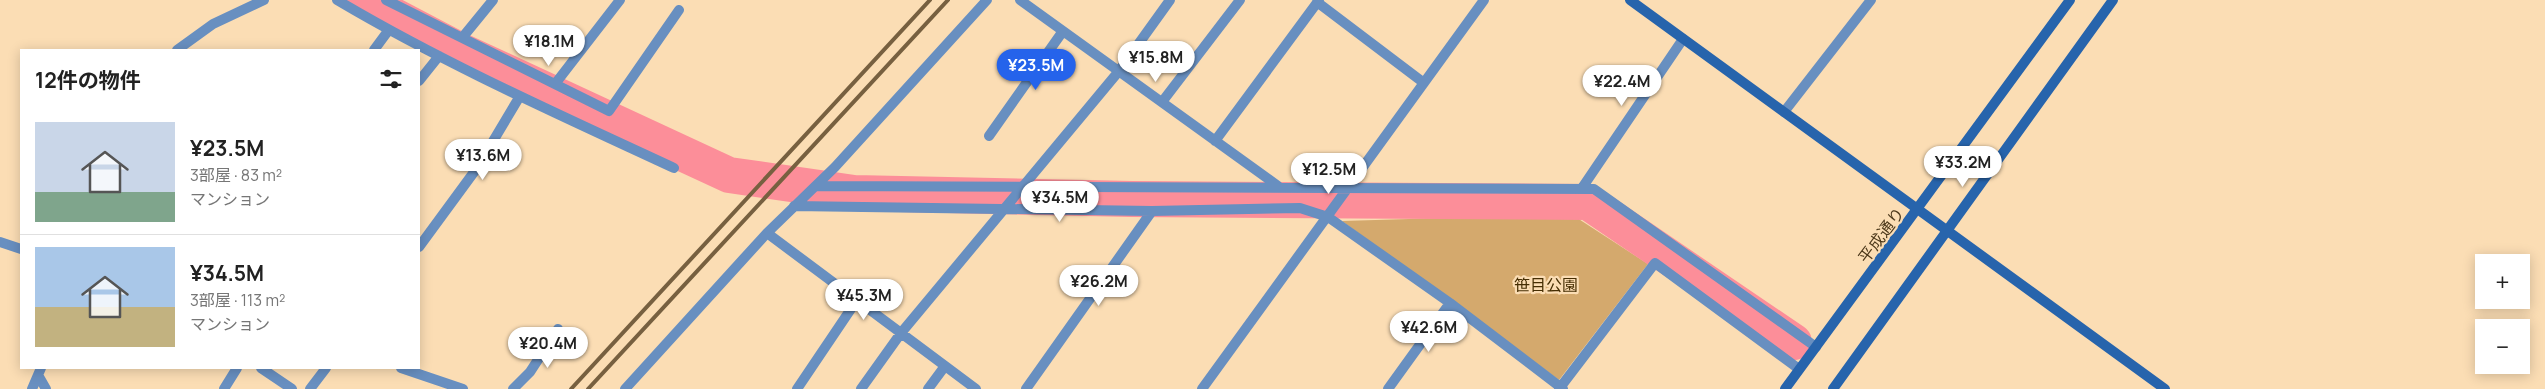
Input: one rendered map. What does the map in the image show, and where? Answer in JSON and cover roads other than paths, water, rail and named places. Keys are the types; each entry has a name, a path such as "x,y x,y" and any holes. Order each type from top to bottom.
{"street":[{"path":"179,49 213,24 264,0"},
{"path":"337,0 388,31 520,96 674,168"},
{"path":"386,0 609,111 679,10"},
{"path":"555,84 620,0"},
{"path":"625,389 767,233 817,186 987,0"},
{"path":"1020,0 1278,186"},
{"path":"861,389 901,333 1119,71 1170,0"},
{"path":"1162,102 1240,0"},
{"path":"1202,389 1350,188 1484,0"},
{"path":"1630,0 2165,389"},
{"path":"1784,112 1871,0"},
{"name":"平成通り","path":"1785,389 2070,0"},
{"path":"1833,389 2113,0"},
{"path":"462,38 490,1"},
{"path":"1215,141 1318,1 1424,84"},
{"path":"375,49 388,31"},
{"path":"989,136 1063,31"},
{"path":"1582,188 1684,39"},
{"path":"420,81 439,56"},
{"path":"420,246 477,168 520,96"},
{"path":"817,186 1026,185 1594,189 1816,347"},
{"path":"794,206 1152,211 1300,208 1328,217 1450,303 1561,388 1655,262 1799,369"},
{"path":"1026,389 1152,211"},
{"path":"767,233 976,389"},
{"path":"0,242 20,249"},
{"path":"797,389 857,300"},
{"path":"1388,389 1450,303"},
{"path":"513,389 530,372 558,329"},
{"path":"928,389 945,366"},
{"path":"224,389 236,369"},
{"path":"262,369 292,389"},
{"path":"310,389 325,369"},
{"path":"404,369 463,389"},
{"path":"32,389 40,372"},
{"path":"40,372 46,389"}],"waterway":[{"path":"364,0 459,50 729,175 854,193 1132,199 1588,202 1794,342"}],"railway":[{"path":"571,389 930,0"},
{"path":"588,389 948,0"}],"park label":[{"name":"笹目公園","path":"1546,285"}]}
